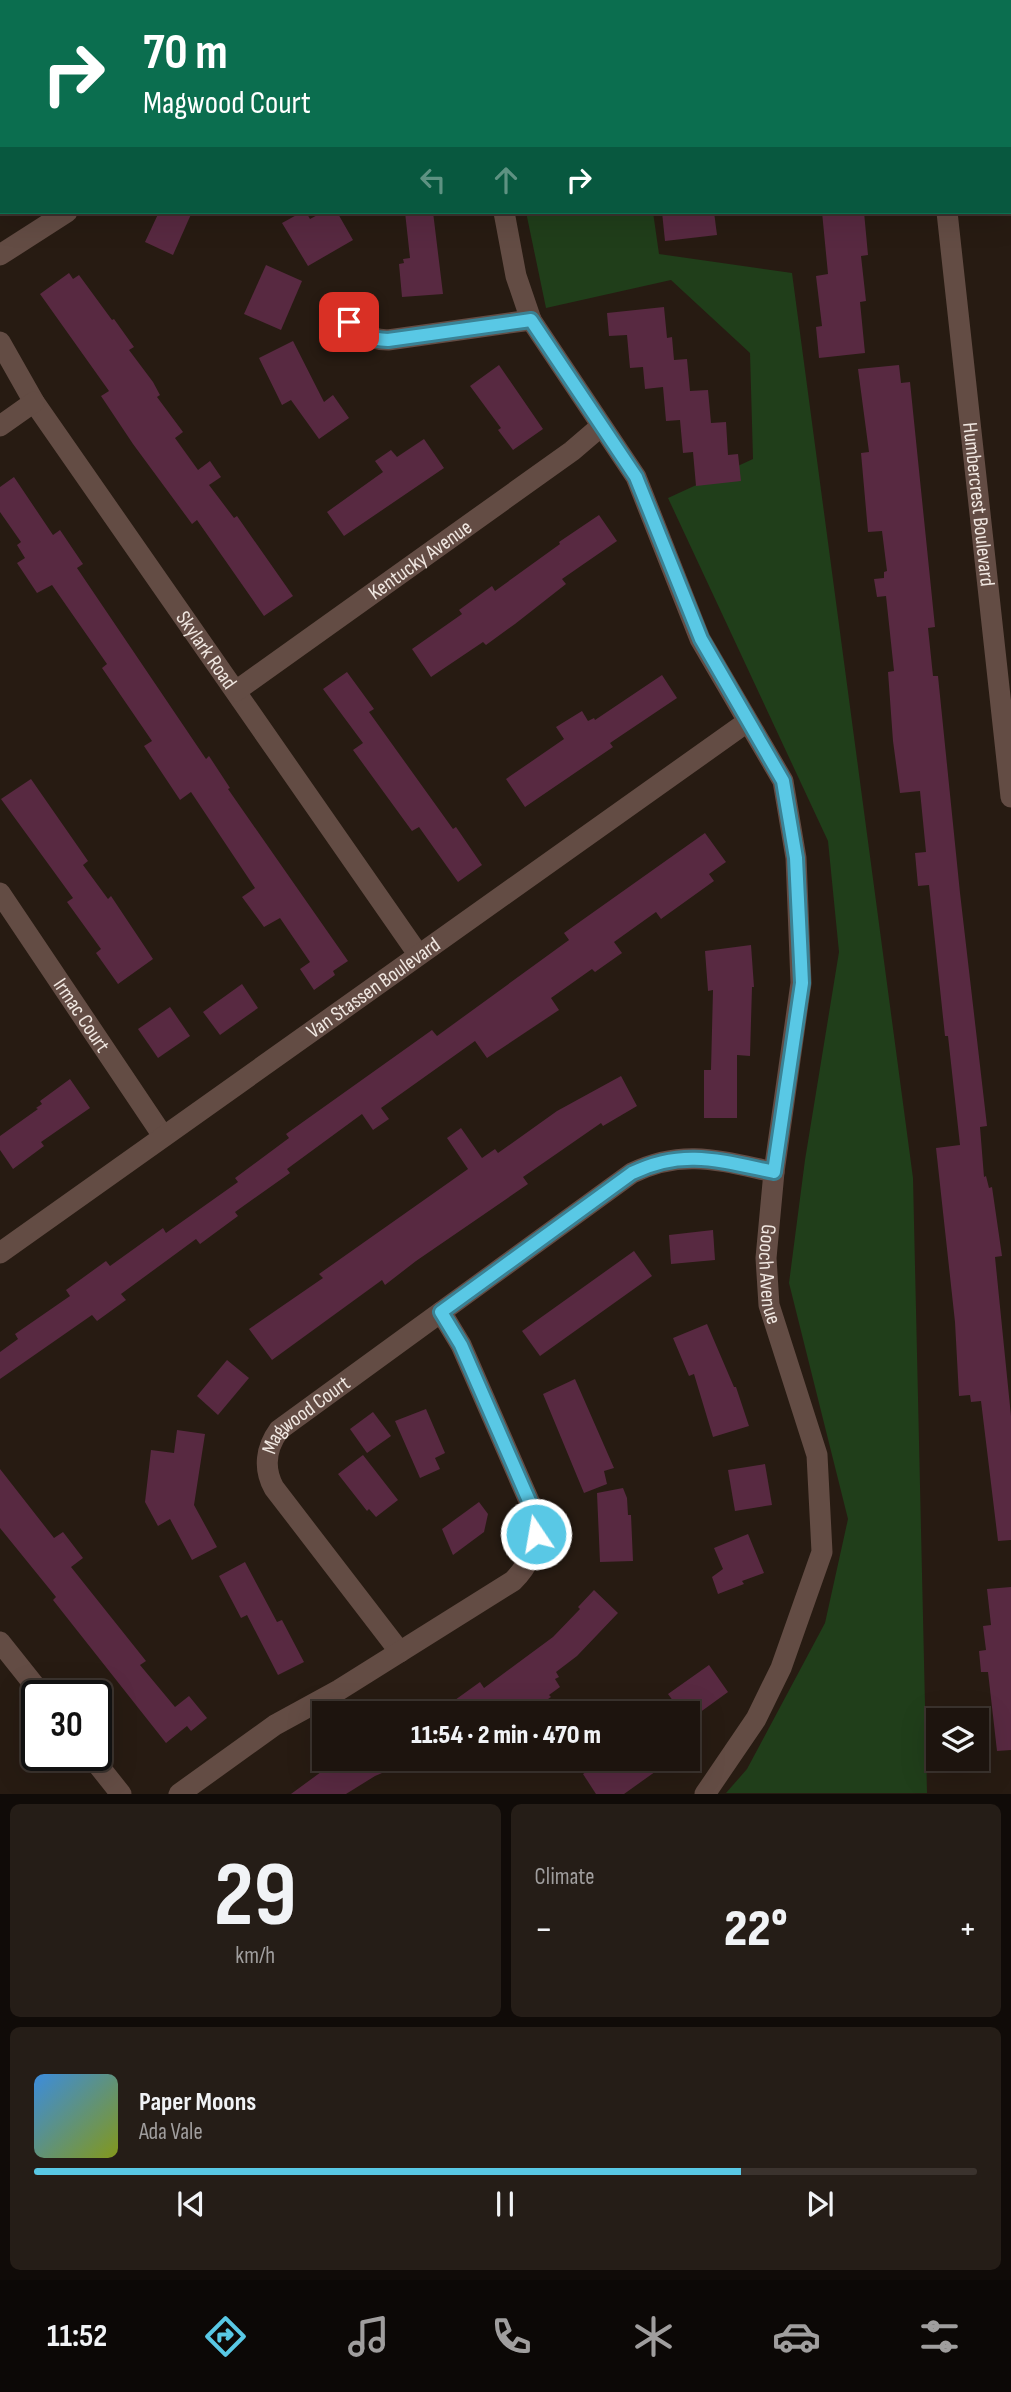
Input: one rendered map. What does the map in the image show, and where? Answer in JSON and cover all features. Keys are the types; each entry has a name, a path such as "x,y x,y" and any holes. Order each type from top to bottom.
{"street":[{"path":"0,256 63,214"},
{"name":"Gooch Avenue","path":"504,214 516,276 531,320 639,484 701,639 783,781 796,858 802,983 774,1172 766,1258 769,1305 817,1455 822,1552 781,1668 756,1719 705,1794"},
{"name":"Humbercrest Boulevard","path":"947,214 1011,797"},
{"path":"339,304 351,326 376,339 388,340 531,320"},
{"name":"Skylark Road","path":"0,342 34,402 418,954"},
{"path":"0,426 34,402"},
{"name":"Kentucky Avenue","path":"236,691 572,451 600,427"},
{"name":"Van Stassen Boulevard","path":"0,1253 747,722"},
{"name":"Irmac Court","path":"0,893 163,1136"},
{"name":"Magwood Court","path":"400,1652 274,1488 268,1475 268,1455 275,1436 284,1425 632,1173 651,1163 698,1157 774,1172"},
{"path":"179,1794 275,1725 339,1690 513,1581 527,1564 535,1542 533,1510 461,1345 441,1312"},
{"path":"0,1642 30,1680"},
{"path":"103,1771 121,1794"}],"green space":[{"path":"526,214 653,214 659,254 792,273 913,1178 927,1793 726,1793 747,1769 825,1623 848,1519 789,1283 805,1160 839,952 828,841 668,498 753,459 750,353 671,280 546,308"}],"building":[{"path":"158,214 191,214 173,255 145,242"},
{"path":"298,214 307,214 310,219 319,214 338,214 353,240 308,266 282,223"},
{"path":"405,214 433,214 443,294 402,297 399,264 404,263 403,259 410,258"},
{"path":"662,214 714,214 717,235 665,241"},
{"path":"822,214 864,214 868,255 861,256 866,301 860,302 865,353 819,358 816,327 822,326 816,276 828,274"},
{"path":"266,265 302,281 281,330 244,314"},
{"path":"69,273 73,279 79,275 134,347 129,350 153,382 160,395 157,397 183,432 175,438 198,470 210,461 221,477 209,485 234,518 237,516 293,596 264,616 197,520 192,524 133,444 101,396 109,391 40,294"},
{"path":"664,307 667,338 672,337 674,360 687,359 690,391 708,390 711,423 726,422 728,455 738,454 741,481 696,486 693,452 683,453 680,420 666,421 663,387 645,389 643,367 630,368 627,335 609,336 607,313"},
{"path":"293,341 324,402 333,395 349,418 319,439 291,400 282,405 259,358"},
{"path":"499,365 543,429 513,450 498,430 501,428 470,386"},
{"path":"899,365 901,383 910,382 935,627 928,628 933,676 938,676 987,1126 980,1127 984,1177 986,1176 989,1188 992,1187 1002,1256 995,1257 1011,1416 1011,1540 998,1541 981,1401 971,1402 970,1395 959,1396 955,1322 936,1148 960,1145 929,885 918,886 915,853 926,852 920,791 900,793 893,741 888,672 894,671 886,596 877,597 874,579 884,578 884,572 887,571 882,531 868,532 861,453 869,452 858,369"},
{"path":"424,439 444,468 344,536 327,512 383,472 375,461 391,450 397,457"},
{"path":"14,477 53,535 60,530 83,564 77,568 206,759 209,756 230,788 228,789 348,961 333,971 335,975 314,990 300,969 310,962 280,918 264,927 242,897 255,888 191,792 180,800 144,746 152,741 102,668 107,664 52,585 37,593 17,563 25,558 17,545 21,542 0,512 0,487"},
{"path":"599,515 617,541 562,579 566,584 515,624 486,645 483,642 431,677 412,649 462,614 459,610 492,586 495,591"},
{"path":"347,672 374,709 369,712 482,865 458,882 419,827 412,831 353,750 363,743 323,689"},
{"path":"662,675 677,698 610,743 613,747 525,807 506,779 564,739 556,727 582,711 588,721 594,718 595,720"},
{"path":"31,779 88,861 83,865 108,899 111,896 153,959 118,984 96,953 101,949 67,902 73,898 1,799"},
{"path":"705,833 726,862 709,874 714,881 661,919 656,912 614,942 622,953 595,972 592,969 551,998 559,1010 487,1058 475,1041 381,1108 389,1119 373,1130 362,1114 287,1169 290,1173 235,1212 238,1216 200,1244 196,1239 121,1294 126,1300 97,1321 92,1315 0,1379 0,1352 18,1339 15,1334 70,1296 66,1290 106,1261 110,1266 163,1228 166,1233 238,1182 235,1178 289,1138 286,1134 432,1030 437,1036 569,940 564,933"},
{"path":"751,945 754,987 750,1056 737,1055 737,1118 704,1118 704,1070 711,1070 713,990 708,991 705,951"},
{"path":"242,984 258,1008 220,1035 203,1012"},
{"path":"170,1007 190,1036 158,1058 138,1029"},
{"path":"621,1076 637,1106 603,1126 601,1123 523,1177 528,1184 385,1285 382,1280 272,1360 249,1329 323,1278 319,1274 468,1169 447,1138 461,1128 482,1158 495,1149 498,1153 557,1111"},
{"path":"70,1079 90,1108 41,1142 44,1146 13,1169 0,1150 0,1136 38,1109 36,1108 42,1104 40,1101"},
{"path":"713,1230 715,1260 671,1264 669,1235"},
{"path":"634,1251 652,1276 540,1356 522,1331"},
{"path":"707,1324 736,1387 749,1426 713,1437 694,1374 689,1376 673,1338"},
{"path":"227,1360 249,1378 218,1415 197,1396"},
{"path":"575,1379 614,1468 604,1471 607,1484 584,1493 543,1394"},
{"path":"426,1409 445,1453 435,1458 440,1469 420,1478 395,1421"},
{"path":"373,1412 391,1436 367,1453 350,1429"},
{"path":"177,1430 205,1434 194,1505 217,1547 192,1560 170,1519 158,1526 145,1502 151,1450 174,1453"},
{"path":"363,1455 398,1500 376,1517 369,1509 367,1511 338,1474"},
{"path":"765,1464 772,1505 735,1511 728,1470"},
{"path":"0,1469 54,1538 63,1532 83,1558 71,1567 146,1661 140,1665 175,1707 189,1696 207,1718 191,1731 187,1726 166,1743 53,1600 56,1597 0,1528"},
{"path":"623,1488 627,1498 628,1515 631,1515 633,1561 600,1562 597,1493"},
{"path":"479,1502 488,1514 484,1532 453,1555 442,1529"},
{"path":"748,1534 764,1573 718,1594 712,1577 723,1569 714,1548"},
{"path":"245,1562 277,1622 282,1620 304,1662 278,1675 247,1615 241,1618 219,1576"},
{"path":"1011,1587 1011,1750 997,1751 988,1672 981,1672 979,1651 986,1650 983,1626 991,1625 987,1589"},
{"path":"594,1590 618,1613 577,1656 556,1672 559,1677 555,1679 560,1687 549,1695 551,1697 545,1701 454,1701 480,1682 484,1688 553,1637 580,1609 578,1607"},
{"path":"709,1665 728,1692 700,1712 700,1701 673,1701 668,1694"},
{"path":"387,1771 346,1794 291,1794 321,1772"},
{"path":"587,1771 656,1771 624,1794 596,1794 583,1774"}],"route":[{"path":"349,322 370,338 388,340 531,320 600,427 636,477 701,639 783,781 791,819 796,858 802,983 774,1172 698,1157 651,1163 632,1173 441,1312 461,1345 533,1510 536,1534"}]}
